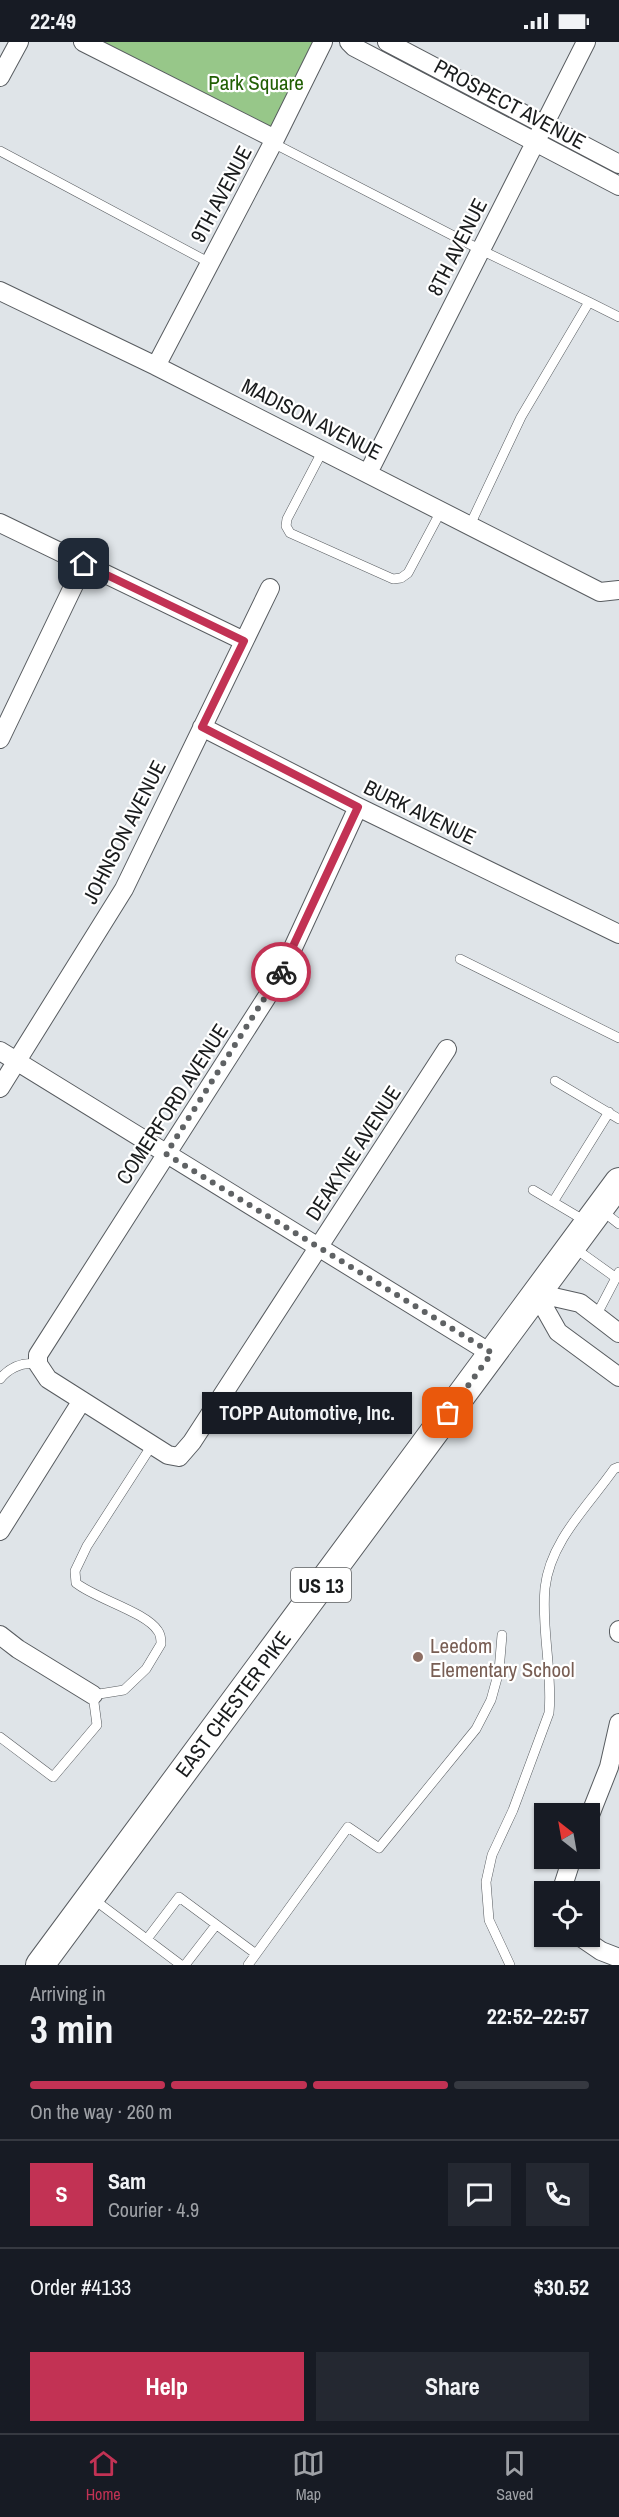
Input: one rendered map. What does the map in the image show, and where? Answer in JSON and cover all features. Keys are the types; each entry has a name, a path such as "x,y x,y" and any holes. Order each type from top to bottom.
{"main road":[{"name":"EAST CHESTER PIKE","path":"40,1965 536,1293 572,1246 602,1218 619,1182"}],"street":[{"path":"0,77 19,42"},
{"path":"82,42 274,141"},
{"name":"9TH AVENUE","path":"156,366 274,141 323,42"},
{"name":"PROSPECT AVENUE","path":"349,42 354,47 619,186"},
{"name":"PROSPECT AVENUE","path":"387,42 619,164"},
{"name":"8TH AVENUE","path":"368,473 586,42"},
{"name":"MADISON AVENUE","path":"0,291 156,366 600,592 619,590"},
{"path":"0,523 244,641"},
{"path":"0,739 84,564"},
{"name":"JOHNSON AVENUE","path":"0,1088 124,889 270,588"},
{"name":"BURK AVENUE","path":"202,727 358,807 619,934"},
{"name":"COMERFORD AVENUE","path":"38,1364 38,1355 279,978 358,807"},
{"name":"DEAKYNE AVENUE","path":"81,1402 168,1455 179,1457 186,1451 447,1049"},
{"path":"0,1051 492,1353"},
{"path":"536,1293 580,1303 619,1333"},
{"path":"536,1293 558,1332 619,1377"},
{"path":"0,1531 81,1402 48,1379 38,1364"},
{"path":"0,1635 18,1649 93,1695"},
{"path":"595,1803 609,1767 619,1723"},
{"path":"595,1947 618,1955"}],"lane":[{"path":"274,141 481,250 619,317"},
{"path":"0,151 210,262"},
{"path":"470,525 521,417 589,302"},
{"path":"323,450 287,519 286,526 290,533 393,579 401,579 408,573 441,511"},
{"path":"460,959 619,1038"},
{"path":"555,1081 619,1119"},
{"path":"553,1202 609,1112"},
{"path":"533,1190 553,1202 602,1218"},
{"path":"572,1246 617,1275 596,1316"},
{"path":"0,1379 5,1373 25,1362 38,1364"},
{"path":"0,1737 53,1778 97,1725 93,1695 124,1690 146,1668 161,1644 160,1632 152,1623 89,1593 76,1584 75,1571 87,1546 152,1445"},
{"path":"510,1965 489,1920 486,1882 492,1855 513,1810 549,1713 550,1697 544,1617 545,1587 549,1571 569,1527 614,1469 619,1467"},
{"path":"248,1965 348,1827 379,1848 476,1729 491,1700 499,1671 502,1635"},
{"path":"90,1896 183,1965 216,1925"},
{"path":"147,1939 179,1897 256,1954"}],"green space":[{"name":"Park Square","path":"96,42 323,42 275,139"}],"way so far":[{"path":"281,972 166,1154 492,1353 448,1413"}],"place":[{"name":"TOPP Automotive, Inc.","path":"448,1413"},
{"name":"Leedom Elementary School","path":"418,1657"}],"route":[{"path":"84,564 244,641 202,727 358,807 281,972"}]}
